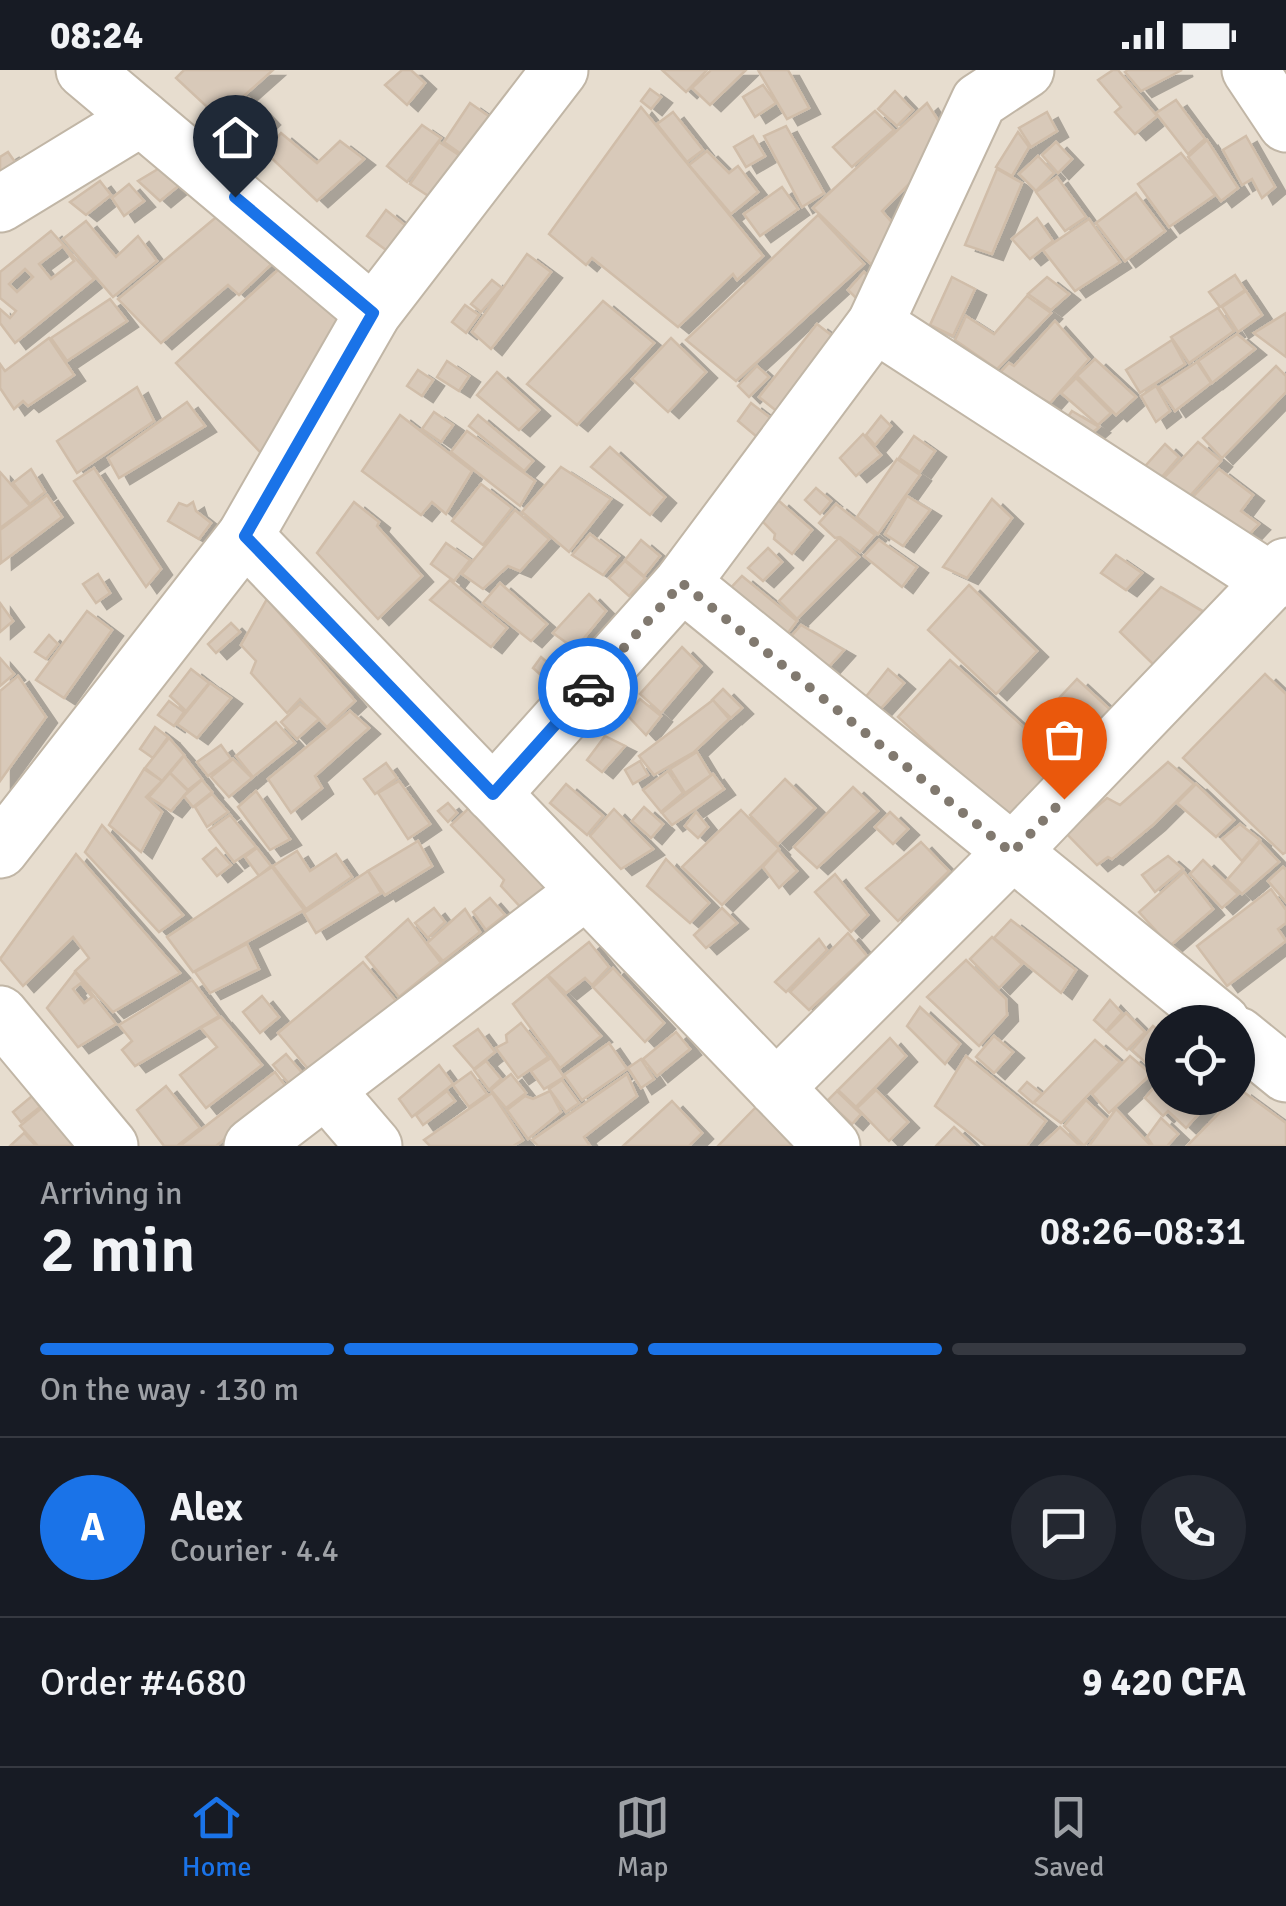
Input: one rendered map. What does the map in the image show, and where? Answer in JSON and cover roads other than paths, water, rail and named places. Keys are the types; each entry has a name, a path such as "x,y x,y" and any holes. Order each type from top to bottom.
{"street":[{"path":"84,70 373,313"},
{"path":"0,850 245,536 373,313 560,70"},
{"path":"493,794 682,583 875,324 964,86 1026,70"},
{"path":"1250,70 1286,124"},
{"path":"0,204 142,118"},
{"path":"776,1088 1012,853 1280,574 875,324"},
{"path":"245,536 832,1146"},
{"path":"682,583 1201,1005"},
{"path":"252,1146 586,890"},
{"path":"0,1014 110,1146"},
{"path":"1255,1049 1286,1074"},
{"path":"326,1090 374,1146"}]}
